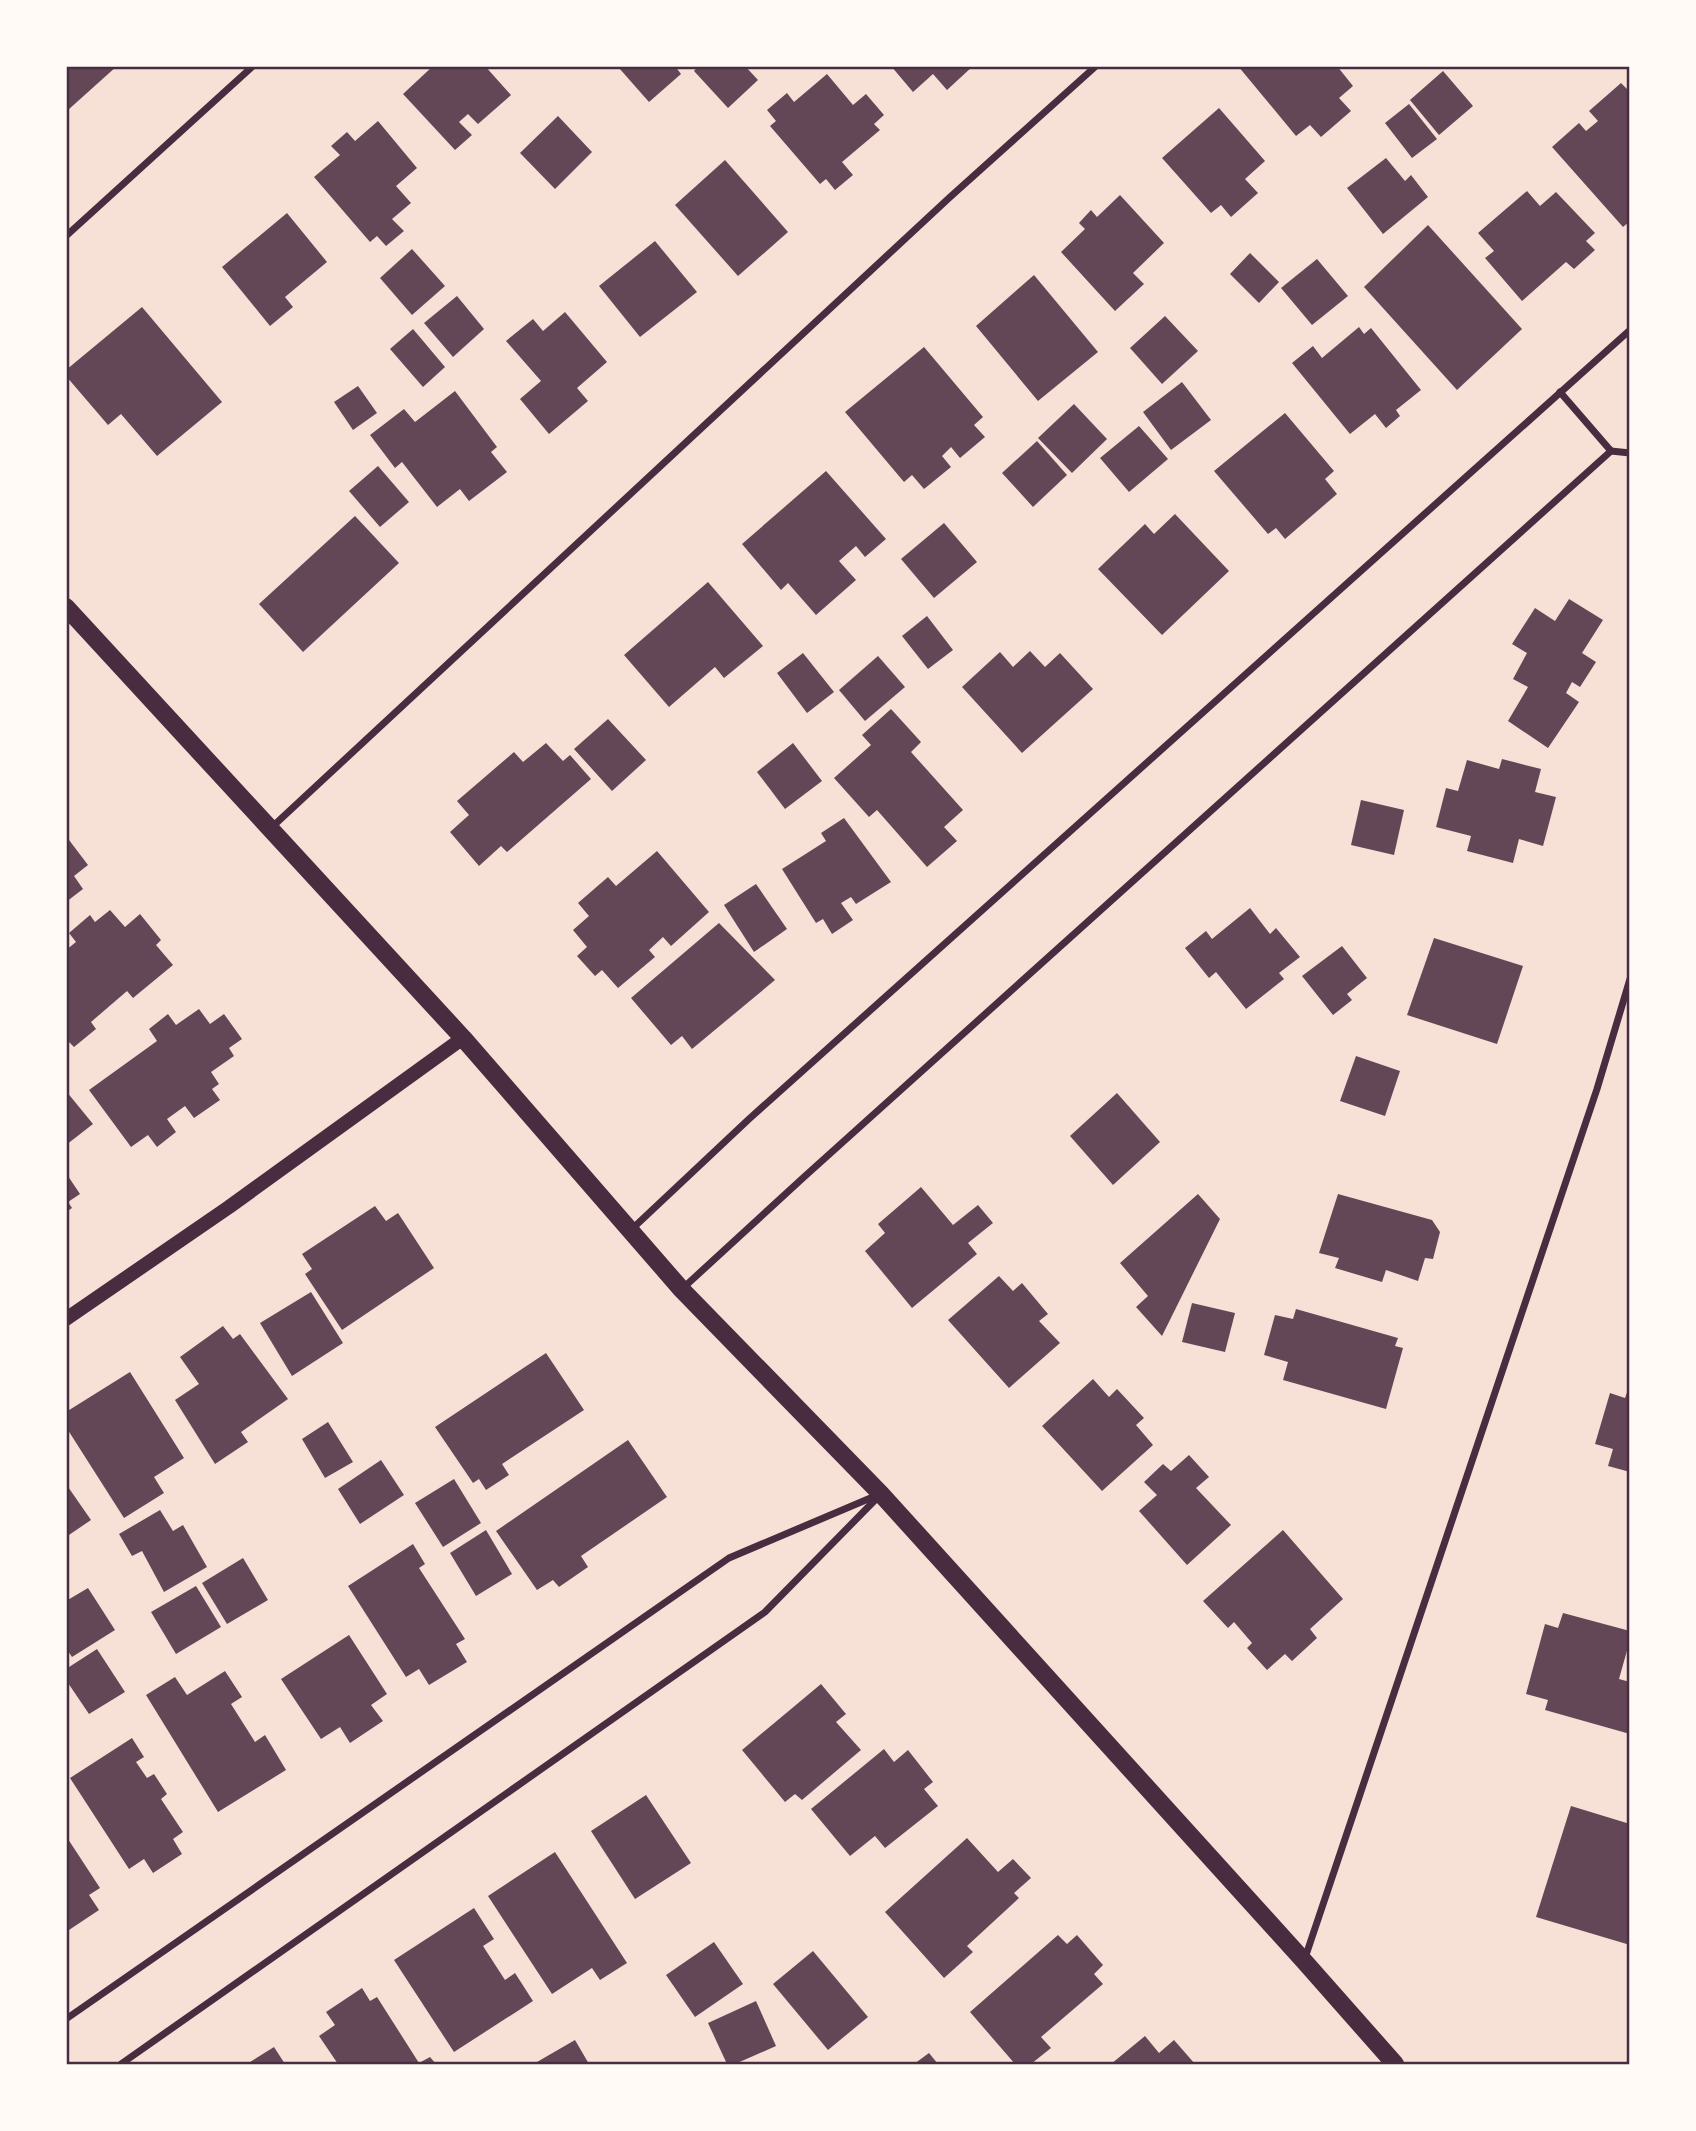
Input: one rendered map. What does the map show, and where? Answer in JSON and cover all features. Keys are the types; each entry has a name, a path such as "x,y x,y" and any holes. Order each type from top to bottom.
{"main road":[{"path":"66,607 463,1038 682,1290 881,1494 1398,2063"},
{"path":"66,1320 229,1207 463,1038"}],"street":[{"path":"66,236 253,66"},
{"path":"270,829 949,198 1096,66"},
{"path":"631,1229 759,1110 1629,330"},
{"path":"1560,392 1611,451 1629,453"},
{"path":"682,1290 1611,451"},
{"path":"1304,1961 1597,1089 1629,979"},
{"path":"66,2019 729,1558 881,1494"},
{"path":"121,2064 765,1612 881,1494"}],"building":[{"path":"66,66 117,66 68,110"},
{"path":"433,66 485,66 511,95 478,124 468,114 459,122 472,135 455,150 403,94"},
{"path":"675,66 681,74 649,102 619,68"},
{"path":"698,66 745,66 758,80 728,108 694,71"},
{"path":"891,66 973,66 947,90 933,74 913,92"},
{"path":"1238,66 1337,66 1353,86 1339,98 1351,111 1321,137 1310,125 1296,136"},
{"path":"1443,71 1473,106 1439,135 1410,100"},
{"path":"827,74 853,105 866,94 884,115 874,124 880,130 842,162 853,175 835,190 826,179 820,184 770,126 776,121 767,110 787,93 794,102"},
{"path":"1621,83 1630,92 1630,221 1623,227 1552,147 1579,123 1586,131 1598,121 1589,111"},
{"path":"1409,104 1437,139 1412,158 1385,123"},
{"path":"1219,108 1265,161 1245,179 1258,193 1231,217 1221,205 1211,213 1162,158"},
{"path":"558,116 592,152 555,189 520,153"},
{"path":"378,121 417,168 396,186 411,203 392,219 404,231 386,246 377,236 370,242 314,177 340,155 331,146 347,132 355,141"},
{"path":"1386,158 1405,181 1411,175 1428,197 1383,234 1347,188"},
{"path":"725,160 788,232 738,276 675,205"},
{"path":"1527,191 1540,206 1556,192 1595,233 1586,241 1595,250 1574,269 1566,262 1522,301 1485,258 1494,251 1478,233"},
{"path":"1120,195 1164,243 1133,273 1144,284 1115,311 1061,252 1085,229 1079,223 1091,210 1097,217"},
{"path":"287,213 327,262 285,297 293,307 270,326 222,267"},
{"path":"1428,225 1522,329 1457,390 1364,287"},
{"path":"655,241 697,292 640,337 599,286"},
{"path":"412,249 445,286 412,315 380,278"},
{"path":"1250,253 1279,282 1259,303 1230,274"},
{"path":"1317,259 1348,296 1312,325 1281,288"},
{"path":"1034,275 1098,352 1038,401 976,326"},
{"path":"457,296 484,329 453,357 424,323"},
{"path":"142,307 222,402 157,456 121,414 108,425 66,376 66,370"},
{"path":"565,312 607,362 577,388 588,401 549,434 520,399 541,381 506,341 533,319 543,331"},
{"path":"1165,316 1198,351 1162,384 1130,348"},
{"path":"1359,327 1364,334 1371,328 1421,390 1396,410 1400,416 1386,428 1375,414 1350,434 1292,363 1313,346 1322,358"},
{"path":"413,329 445,367 423,387 390,349"},
{"path":"924,347 983,417 974,425 985,437 960,458 951,447 942,456 951,467 924,489 912,475 904,482 845,412"},
{"path":"1182,382 1211,420 1171,450 1143,412"},
{"path":"358,386 377,413 353,430 334,402"},
{"path":"455,391 497,447 491,452 507,472 469,501 460,489 437,507 402,462 395,468 370,435 404,409 415,422"},
{"path":"1074,404 1107,439 1072,473 1038,438"},
{"path":"1285,413 1334,471 1325,479 1337,494 1285,539 1276,528 1268,534 1214,471"},
{"path":"1139,426 1168,459 1129,492 1100,458"},
{"path":"1037,441 1067,475 1033,507 1002,473"},
{"path":"378,466 409,502 380,527 349,491"},
{"path":"826,471 886,539 865,557 856,546 839,561 856,580 816,615 788,583 781,590 742,544"},
{"path":"1175,514 1229,571 1162,635 1098,569 1145,524 1154,534"},
{"path":"355,516 399,563 303,652 259,604"},
{"path":"944,523 977,562 934,598 901,559"},
{"path":"708,582 763,646 724,678 715,667 669,707 624,655"},
{"path":"1569,599 1603,620 1582,653 1596,662 1580,687 1572,682 1566,693 1579,702 1548,748 1508,721 1528,687 1513,679 1527,653 1512,644 1535,608 1555,621"},
{"path":"927,616 953,650 928,669 902,636"},
{"path":"1030,651 1045,667 1060,653 1093,689 1022,753 962,687 1000,652 1013,667"},
{"path":"803,653 834,692 807,713 777,673"},
{"path":"878,656 905,687 865,721 839,690"},
{"path":"891,709 921,742 911,752 963,810 944,827 957,841 927,867 877,810 869,817 834,778 871,745 862,735"},
{"path":"608,719 646,760 612,791 574,749"},
{"path":"546,743 563,761 570,755 591,779 507,852 501,846 479,866 450,832 469,815 457,801 514,752 523,762"},
{"path":"793,743 822,781 785,809 757,772"},
{"path":"1502,759 1541,769 1535,792 1556,797 1543,846 1519,839 1513,863 1467,851 1471,836 1436,827 1446,788 1458,791 1467,760 1499,769"},
{"path":"1361,800 1404,810 1394,855 1351,845"},
{"path":"844,818 891,882 856,904 851,897 841,903 853,920 832,934 823,919 816,923 782,869 826,841 821,833"},
{"path":"66,836 88,865 74,876 83,889 66,902"},
{"path":"657,851 709,912 671,946 663,937 649,950 655,957 618,988 602,970 595,976 577,956 587,947 573,930 589,916 578,903 608,877 616,886"},
{"path":"756,884 787,929 754,952 724,905"},
{"path":"1250,908 1270,934 1276,928 1300,957 1279,973 1284,979 1246,1009 1216,972 1209,978 1185,948 1206,931 1212,939"},
{"path":"110,910 125,927 140,914 161,940 156,945 173,965 133,998 127,991 91,1022 96,1029 74,1047 66,1039 66,950 76,942 69,933 90,915 95,922"},
{"path":"719,923 775,980 692,1049 682,1036 671,1045 631,998"},
{"path":"1434,938 1523,966 1497,1044 1407,1015"},
{"path":"1342,946 1367,978 1347,994 1352,1000 1333,1015 1302,976"},
{"path":"199,1009 210,1024 224,1014 242,1039 229,1048 234,1056 211,1072 219,1084 212,1089 220,1100 194,1118 185,1106 167,1119 176,1132 157,1147 148,1135 131,1147 89,1090 157,1041 149,1029 168,1014 176,1025"},
{"path":"1356,1056 1400,1071 1385,1116 1340,1101"},
{"path":"66,1091 93,1124 66,1145"},
{"path":"1117,1093 1160,1142 1113,1185 1070,1136"},
{"path":"66,1173 80,1194 68,1202 72,1208 66,1212"},
{"path":"921,1187 953,1225 978,1205 993,1223 968,1243 977,1254 912,1308 865,1251 885,1233 878,1224"},
{"path":"1198,1194 1220,1219 1162,1336 1136,1307 1148,1296 1120,1263"},
{"path":"1338,1194 1432,1220 1440,1232 1433,1259 1425,1258 1418,1281 1386,1270 1382,1282 1335,1268 1339,1258 1319,1253"},
{"path":"375,1206 386,1221 398,1213 434,1268 342,1330 305,1274 312,1269 302,1254"},
{"path":"999,1276 1013,1291 1022,1283 1048,1314 1039,1321 1060,1343 1009,1388 948,1320"},
{"path":"311,1292 343,1343 292,1376 260,1323"},
{"path":"1192,1303 1235,1313 1225,1352 1182,1342"},
{"path":"1296,1309 1398,1338 1395,1346 1403,1348 1386,1409 1283,1380 1288,1362 1264,1355 1275,1315 1293,1319"},
{"path":"223,1326 233,1339 240,1334 288,1399 241,1432 248,1442 215,1464 175,1400 199,1384 180,1357"},
{"path":"546,1353 584,1410 502,1464 509,1475 486,1490 479,1479 473,1483 435,1427"},
{"path":"130,1372 184,1458 154,1477 164,1493 124,1518 66,1427 66,1412"},
{"path":"1093,1379 1109,1397 1117,1389 1144,1418 1136,1425 1153,1445 1102,1491 1042,1426"},
{"path":"1630,1384 1630,1472 1608,1466 1613,1449 1595,1444 1610,1393 1625,1398"},
{"path":"328,1422 353,1462 325,1478 302,1439"},
{"path":"628,1440 667,1497 581,1556 588,1567 559,1587 553,1580 537,1590 496,1531"},
{"path":"1189,1455 1209,1477 1196,1488 1231,1525 1187,1565 1139,1511 1157,1495 1144,1482 1163,1464 1171,1471"},
{"path":"381,1460 404,1495 360,1524 338,1489"},
{"path":"454,1479 481,1523 443,1547 415,1503"},
{"path":"66,1484 91,1520 66,1537"},
{"path":"160,1510 173,1531 183,1525 207,1567 164,1592 142,1551 132,1556 119,1534"},
{"path":"486,1530 512,1574 476,1596 450,1553"},
{"path":"1283,1530 1343,1599 1310,1629 1317,1638 1292,1661 1285,1654 1267,1670 1247,1648 1252,1643 1234,1622 1228,1628 1203,1601"},
{"path":"413,1544 425,1564 419,1568 465,1639 456,1644 467,1662 429,1685 419,1669 406,1677 348,1586"},
{"path":"243,1558 268,1600 227,1624 202,1583"},
{"path":"196,1586 221,1627 176,1654 151,1612"},
{"path":"88,1588 115,1630 72,1657 66,1648 66,1601"},
{"path":"1563,1613 1630,1631 1619,1679 1630,1682 1630,1734 1545,1710 1548,1700 1526,1694 1545,1624 1558,1628"},
{"path":"349,1635 387,1694 371,1705 383,1721 350,1743 340,1727 321,1739 281,1679"},
{"path":"97,1649 125,1692 89,1714 66,1680 66,1669"},
{"path":"225,1671 242,1697 231,1704 255,1742 265,1735 286,1770 218,1812 146,1695 175,1677 187,1695"},
{"path":"821,1684 846,1714 836,1722 861,1750 802,1800 795,1794 785,1802 742,1750"},
{"path":"132,1738 144,1757 136,1762 147,1778 154,1774 167,1794 161,1799 183,1832 173,1839 182,1854 153,1873 144,1859 129,1869 70,1778"},
{"path":"884,1749 894,1762 908,1750 933,1782 924,1789 938,1806 885,1848 875,1836 850,1856 811,1809"},
{"path":"646,1795 691,1863 635,1899 591,1831"},
{"path":"1571,1806 1630,1824 1630,1945 1536,1917"},
{"path":"66,1836 100,1888 89,1895 99,1910 66,1932"},
{"path":"967,1838 998,1872 1013,1859 1031,1878 1014,1893 1019,1898 967,1946 973,1952 944,1978 885,1912"},
{"path":"555,1852 627,1963 600,1980 592,1968 552,1994 488,1896"},
{"path":"474,1908 494,1939 483,1946 505,1980 515,1973 533,2001 454,2052 394,1960"},
{"path":"1058,1935 1067,1944 1077,1935 1103,1965 1094,1974 1103,1984 1041,2037 1051,2048 1031,2064 1015,2064 970,2012"},
{"path":"714,1942 743,1984 695,2017 666,1975"},
{"path":"813,1951 868,2017 828,2050 773,1984"},
{"path":"362,1988 370,2001 377,1997 419,2063 430,2057 436,2064 338,2064 319,2036 335,2025 326,2012"},
{"path":"756,2001 776,2046 735,2064 727,2064 708,2023"},
{"path":"1145,2036 1159,2053 1174,2040 1195,2064 1111,2064"},
{"path":"575,2040 589,2064 538,2064 537,2062"},
{"path":"274,2047 285,2064 247,2064"},
{"path":"929,2053 938,2064 914,2064"}]}
